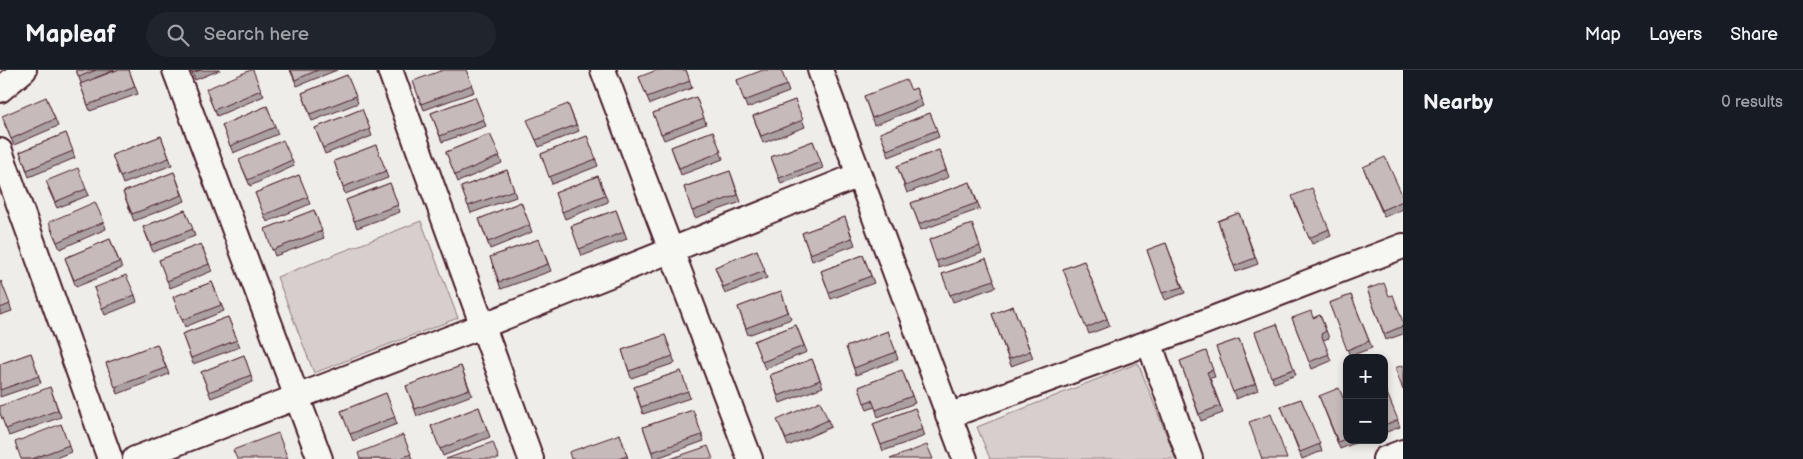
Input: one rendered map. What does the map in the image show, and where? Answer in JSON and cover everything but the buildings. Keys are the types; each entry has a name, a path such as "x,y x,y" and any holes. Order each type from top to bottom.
{"street":[{"path":"0,90 24,70"},
{"path":"174,70 320,459"},
{"path":"390,70 531,459"},
{"path":"603,70 750,459"},
{"path":"820,70 965,459"},
{"path":"0,151 110,459"},
{"path":"135,459 482,326 859,175"},
{"path":"948,416 1403,246"},
{"path":"1149,342 1190,459"},
{"path":"1385,459 1403,452"}],"shaded area":[{"path":"421,221 458,318 314,373 277,277"},
{"path":"1138,363 1176,459 990,459 977,427"}]}
